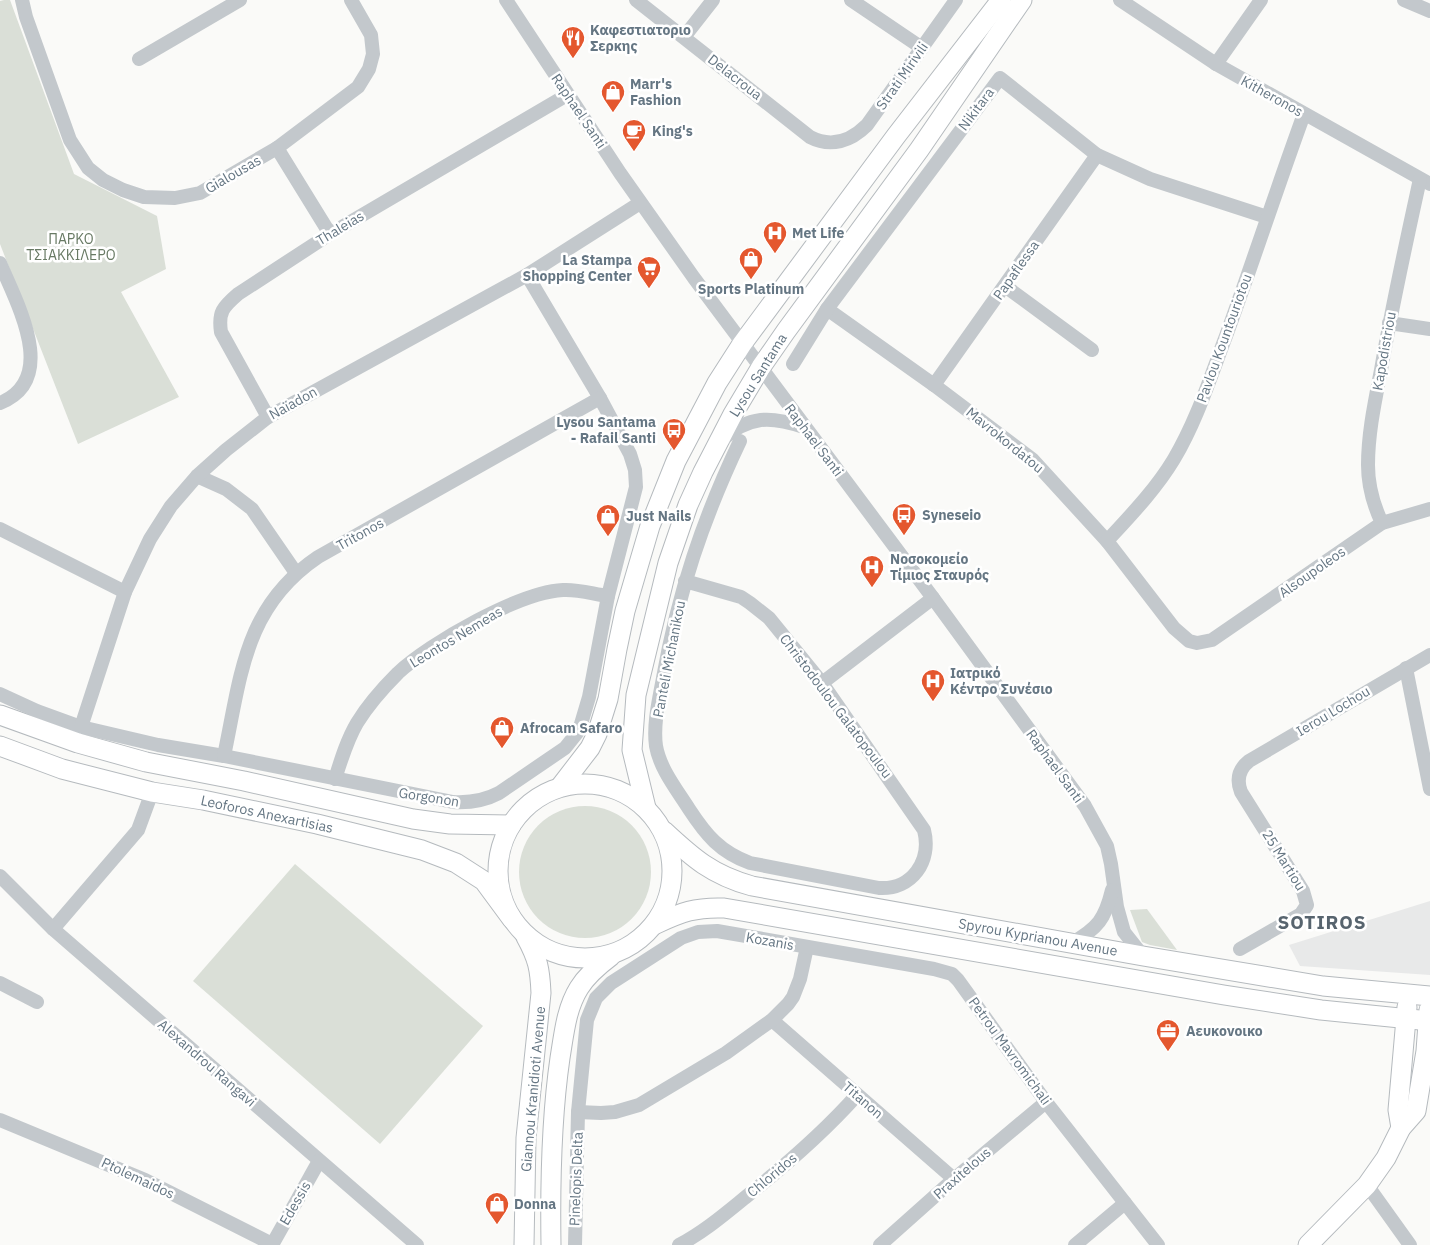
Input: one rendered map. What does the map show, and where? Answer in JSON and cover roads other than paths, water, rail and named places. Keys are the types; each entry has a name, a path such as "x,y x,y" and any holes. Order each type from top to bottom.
{"main road":[{"name":"Lysou Santama","path":"560,787 590,748 600,725 608,699 617,649 632,586 650,526 693,426 717,383 742,344 896,136 1001,0"},
{"name":"Lysou Santama","path":"646,808 632,750 636,695 668,563 688,505 715,446 744,393 786,330 919,150 1022,0"},
{"name":"Leoforos Anexartisias","path":"0,716 78,743 146,762 253,783 404,817 450,824 511,825"},
{"name":"Leoforos Anexartisias","path":"0,746 62,769 152,792 203,800 317,824 440,856 470,871 484,881 512,919"},
{"path":"583,784 606,786 627,794 646,808 664,831 672,854 673,878 668,902 656,924 637,942 613,954 590,958 567,957 545,949 526,936 512,919 502,899 498,874 500,848 511,825 530,804 541,796 560,787 583,784"},
{"name":"Spyrou Kyprianou Avenue","path":"664,831 705,867 742,883 1143,956 1322,986 1408,994 1430,998"},
{"name":"Spyrou Kyprianou Avenue","path":"656,924 682,912 699,908 724,908 1224,995 1321,1010 1429,1021"},
{"name":"Giannou Kranidioti Avenue","path":"524,1245 526,1138 541,993 540,973 536,955 526,936"},
{"name":"Giannou Kranidioti Avenue","path":"551,1245 550,1201 556,1085 564,1033 572,1001 579,988 598,966 613,954"},
{"path":"1401,1128 1398,1110 1408,994"},
{"path":"1308,1245 1367,1185 1386,1158 1401,1128 1416,1111 1426,1051 1430,998"}],"street":[{"name":"Gialousas","path":"22,0 26,17 70,140 88,168 103,180 123,190 144,197 175,198 200,193 277,148 358,87 369,69 373,54 371,35 351,0"},
{"path":"139,59 240,0"},
{"name":"Raphael Santi","path":"506,0 640,203 742,344 933,598 1085,806 1107,846 1117,907 1124,932 1143,956"},
{"name":"Delacroua","path":"636,0 810,137 824,142 839,142"},
{"path":"684,37 713,0"},
{"path":"851,0 922,48"},
{"name":"Strati Mirivili","path":"839,142 848,140 868,125 956,0"},
{"name":"Kitheronos","path":"1120,0 1216,64 1425,182"},
{"path":"1216,64 1261,0"},
{"path":"1404,0 1430,11"},
{"name":"Nikitara","path":"793,364 827,309 1000,78 1097,155 1150,179 1267,217"},
{"name":"Thaleias","path":"268,416 221,332 219,320 221,311 238,294 330,234 568,95"},
{"name":"Pavlou Kountouriotou","path":"1107,541 1140,506 1164,474 1197,415 1304,114"},
{"path":"277,148 330,234"},
{"name":"Papaflessa","path":"934,385 1097,155"},
{"name":"Kapodistriou","path":"1382,523 1371,494 1368,466 1373,415 1389,323 1425,182"},
{"name":"Naïadon","path":"81,727 125,592 150,538 171,506 197,476 268,416 527,274 640,203"},
{"path":"0,263 28,332 32,354 22,386 14,395 0,403"},
{"path":"527,274 600,398"},
{"path":"1005,286 1092,350"},
{"name":"Mavrokordatou","path":"827,309 934,385 1032,459 1107,541 1174,628 1189,641 1197,643"},
{"path":"1389,323 1430,329"},
{"name":"Gorgonon","path":"0,694 37,711 81,727 158,745 224,756 453,802 482,800 500,794 565,748 577,733 585,714 608,596 635,497 636,479 630,454 600,398"},
{"name":"Tritonos","path":"224,756 243,663 252,636 270,604 296,573 318,557 600,398"},
{"path":"715,446 732,431 751,421 760,419 780,420 804,427"},
{"name":"Panteli Michanikou","path":"740,441 709,510 685,581 667,656 658,708 656,736 658,756 699,824 724,851 750,863 879,888 900,886 912,877"},
{"path":"197,476 226,489 252,509 296,573"},
{"name":"Alsoupoleos","path":"1197,643 1219,636 1382,523 1430,509"},
{"path":"0,529 125,592"},
{"name":"Christodoulou Galatopoulou","path":"685,581 731,594 750,603 769,618 822,683 924,830 927,838 926,855 912,877"},
{"name":"Leontos Nemeas","path":"335,779 346,745 357,724 385,687 415,659 473,624 516,602 564,590 577,590 608,596"},
{"path":"822,683 933,598"},
{"name":"Ierou Lochou","path":"1240,771 1249,761 1430,655"},
{"path":"1406,668 1430,789"},
{"name":"25 Martiou","path":"1240,771 1238,783 1241,792 1303,891 1307,904 1305,909 1296,918 1240,949"},
{"path":"53,929 138,830 152,792"},
{"name":"Alexandrou Rangavi","path":"0,876 53,929 418,1245"},
{"name":"Raphael Santi","path":"1072,943 1092,931 1101,919 1108,906 1114,882"},
{"name":"Kozanis","path":"717,931 807,947 803,970 794,997 772,1020 726,1053 639,1106 601,1114 578,1112 587,1020 596,998 611,983 681,938 698,932 717,931"},
{"name":"Petrou Mavromichali","path":"807,947 943,970 952,974 1046,1102 1158,1245"},
{"path":"0,983 37,1002"},
{"name":"Titanon","path":"772,1020 954,1179"},
{"name":"Chloridos","path":"679,1245 723,1216 763,1184 815,1139 857,1095"},
{"name":"Praxitelous","path":"880,1245 954,1179 1046,1102"},
{"name":"Pinelopis Delta","path":"575,1245 578,1112"},
{"name":"Ptolemaidos","path":"0,1120 145,1180 272,1245"},
{"name":"Edessis","path":"272,1245 319,1161"},
{"path":"1367,1185 1410,1245"},
{"path":"1075,1245 1125,1203"}],"place":[{"name":"Καφεστιατοριο Σερκης","path":"573,59"},
{"name":"Marr's Fashion","path":"613,113"},
{"name":"King's","path":"634,152"},
{"name":"Met Life","path":"775,254"},
{"name":"Sports Platinum","path":"751,280"},
{"name":"La Stampa Shopping Center","path":"649,289"},
{"name":"Lysou Santama - Rafail Santi","path":"674,451"},
{"name":"Syneseio","path":"904,536"},
{"name":"Just Nails","path":"608,537"},
{"name":"Νοσοκομείο Τίμιος Σταυρός","path":"872,588"},
{"name":"Ιατρικό Κέντρο Συνέσιο","path":"933,702"},
{"name":"Afrocam Safaro","path":"502,749"},
{"name":"Αευκονοικο","path":"1168,1052"},
{"name":"Donna","path":"497,1225"}],"district":[{"name":"SOTIROS","path":"1322,922"}],"park label":[{"name":"ΠΑΡΚΟ ΤΣΙΑΚΚΙΛΕΡΟ","path":"71,248"}]}
